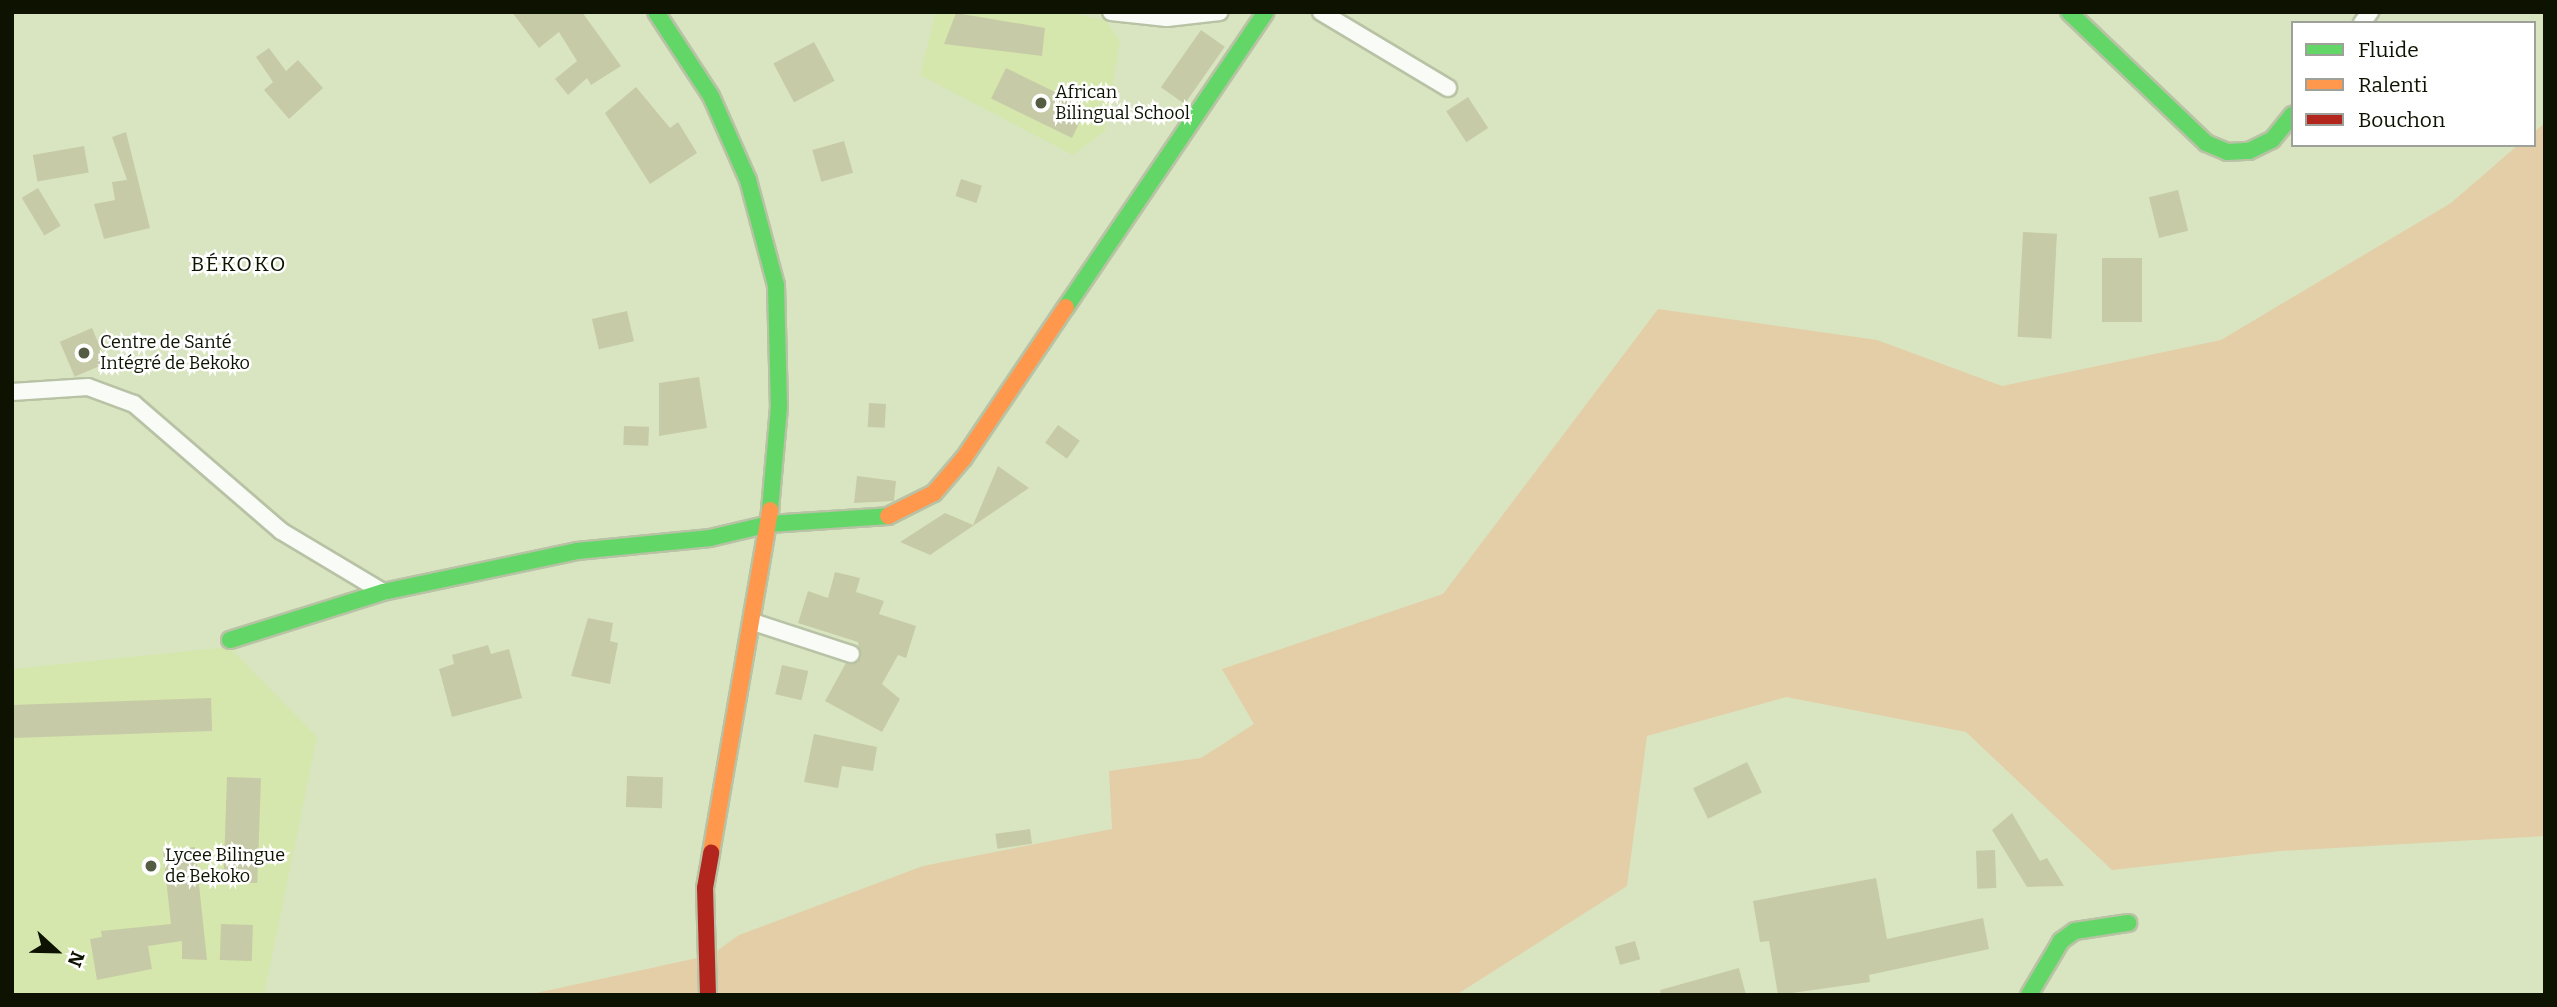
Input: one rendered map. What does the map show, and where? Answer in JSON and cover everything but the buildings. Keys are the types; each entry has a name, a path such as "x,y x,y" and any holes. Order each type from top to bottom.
{"street":[{"path":"656,12 711,96 748,180 776,285 779,407 769,524 705,888 708,995"},
{"path":"1111,12 1167,18 1220,12"},
{"path":"230,640 383,592 577,551 710,538 769,524 900,515 933,493 964,458 1266,12"},
{"path":"1321,12 1448,88"},
{"path":"2069,12 2206,144 2227,152 2249,151 2272,140 2291,116"},
{"path":"12,392 88,387 134,404 281,531 383,592"},
{"path":"753,622 851,654"},
{"path":"2029,995 2061,941 2076,931 2128,923"}],"shaded area":[{"name":"African Bilingual School","path":"936,12 1066,12 1106,21 1120,41 1105,131 1073,155 920,75"},
{"path":"2545,123 2545,836 2280,851 2112,870 1966,732 1786,697 1647,736 1627,886 1456,995 527,995 711,955 739,935 923,866 1112,829 1109,771 1201,758 1254,724 1222,669 1443,594 1658,309 1877,340 2002,386 2221,340 2451,203 2516,147 2536,147 2536,130"},
{"name":"Lycee Bilingue de Bekoko","path":"229,647 317,737 264,995 12,995 12,669"}],"traffic: fast":[{"path":"656,12 711,96 748,180 776,285 779,407 770,510"},
{"path":"1066,307 1266,12"},
{"path":"2069,12 2206,143 2227,152 2249,151 2272,140 2291,116"},
{"path":"230,640 383,592 577,551 710,538 769,524 888,516"},
{"path":"2029,995 2061,941 2075,931 2128,923"}],"traffic: slow":[{"path":"888,516 934,493 964,458 1066,307"},
{"path":"711,853 770,510"}],"traffic: jam":[{"path":"708,995 705,888 711,853"}],"place":[{"name":"African Bilingual School","path":"1041,103"},
{"name":"Centre de Santé Intégré de Bekoko","path":"84,353"},
{"name":"Lycee Bilingue de Bekoko","path":"151,866"}],"district":[{"name":"BÉKOKO","path":"239,264"}]}
